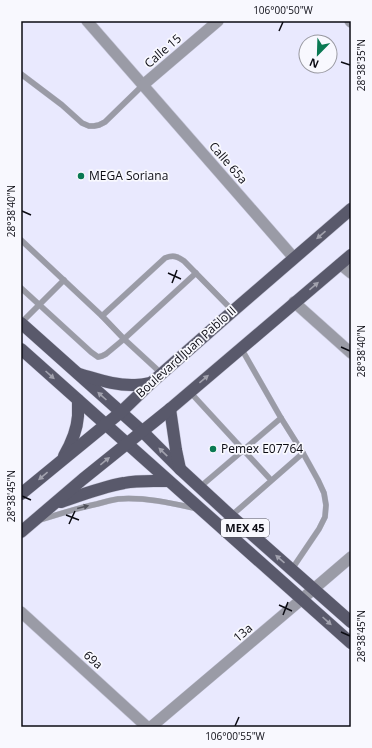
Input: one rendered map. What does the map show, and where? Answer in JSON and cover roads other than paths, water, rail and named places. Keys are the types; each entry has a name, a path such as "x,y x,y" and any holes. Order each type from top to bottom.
{"main road":[{"name":"Boulevard Juan Pablo II","path":"21,494 105,425 233,311 351,209"},
{"path":"21,532 83,479 170,409 189,391 351,255"},
{"name":"MEX 45","path":"21,323 142,432 231,516 351,622"},
{"name":"MEX 45","path":"21,349 351,643"},
{"path":"77,373 120,384 135,385 151,383"},
{"path":"62,460 75,431 78,417 78,400"},
{"path":"170,409 180,469"},
{"path":"54,504 125,483 168,481"}],"street":[{"name":"Calle 65a","path":"87,21 294,258"},
{"name":"Calle 15","path":"143,85 218,21"},
{"path":"340,264 351,273"},
{"path":"294,302 351,354"},
{"name":"13a","path":"150,727 351,557"},
{"name":"69a","path":"21,612 147,727"}],"lane":[{"path":"21,74 82,123 89,126 100,125 105,122 143,85"},
{"path":"21,240 162,374"},
{"path":"102,316 165,258 171,256 178,256 184,261 233,311"},
{"path":"21,288 91,352 98,356 102,356 124,339 196,273"},
{"path":"21,323 64,280"},
{"path":"241,348 303,453 324,492 326,505 324,518 319,530 292,569"},
{"path":"189,391 271,480"},
{"path":"200,487 281,418"},
{"path":"231,516 303,453"},
{"path":"32,522 116,499 150,500 202,510"}],"place":[{"name":"MEGA Soriana","path":"81,176"},
{"name":"Pemex E07764","path":"213,449"}]}
